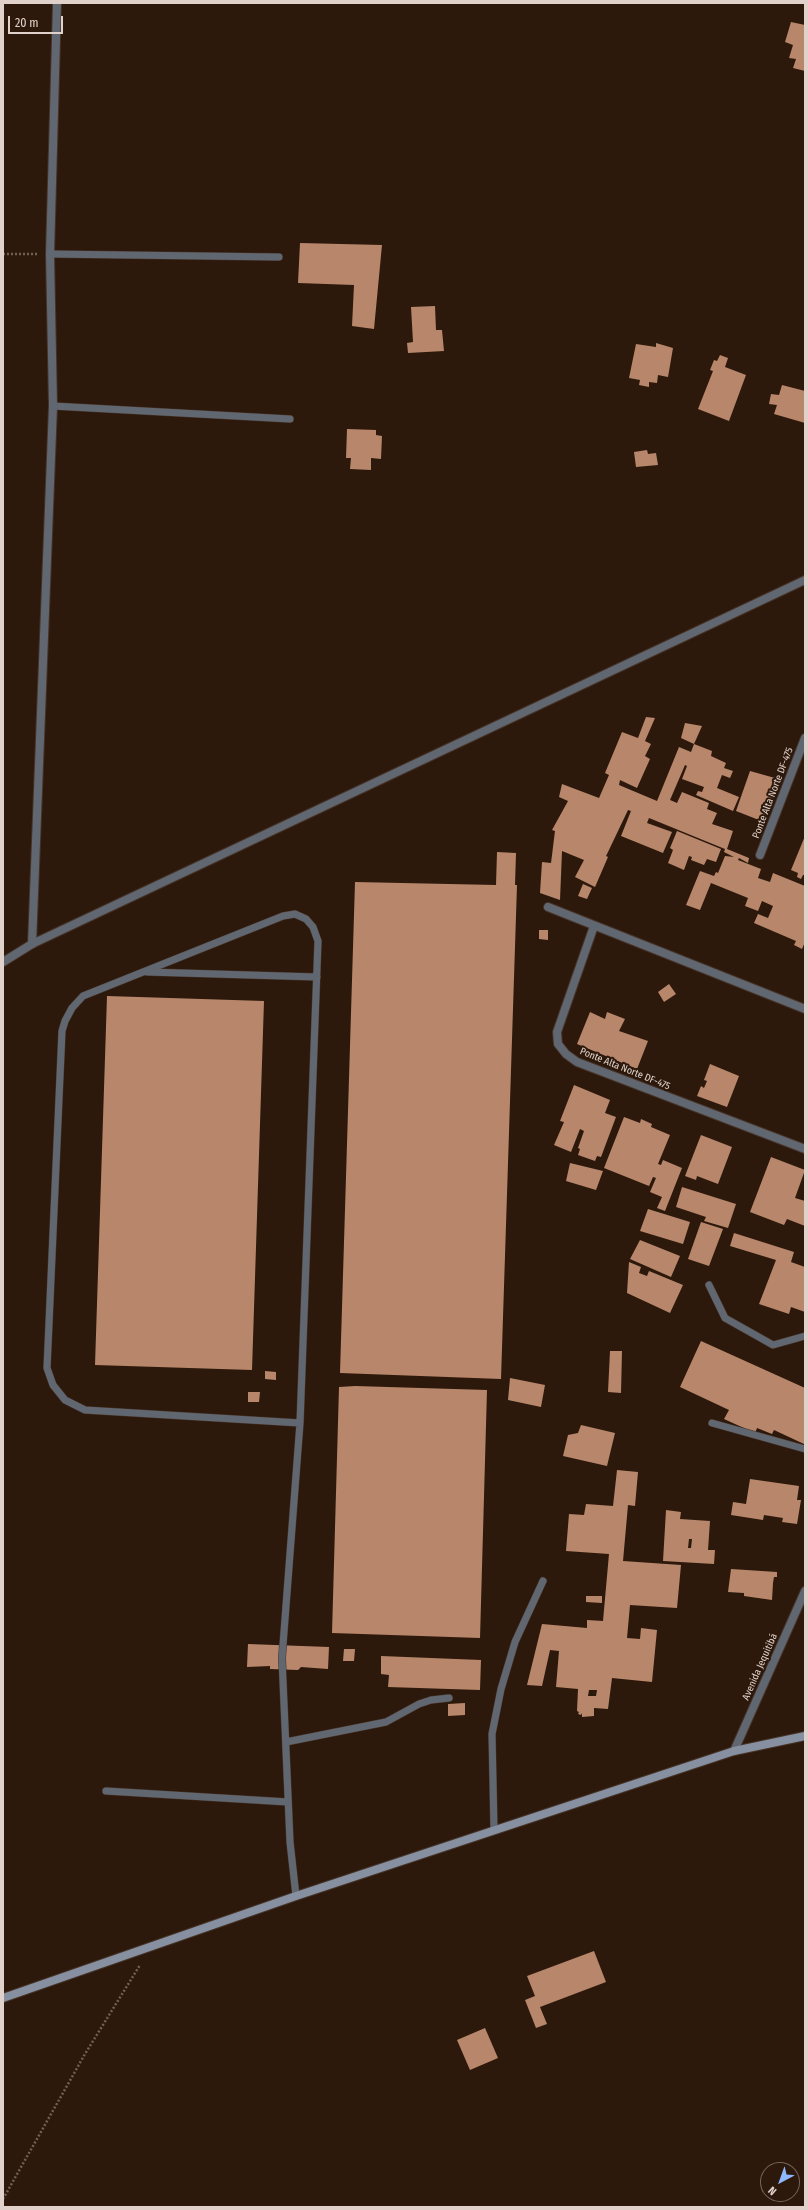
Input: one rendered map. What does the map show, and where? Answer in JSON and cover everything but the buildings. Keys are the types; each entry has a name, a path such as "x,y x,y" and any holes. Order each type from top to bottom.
{"main road":[{"path":"3,1998 296,1896 734,1751 805,1736"}],"street":[{"path":"32,944 53,406 50,254 57,3"},
{"path":"3,962 32,944 805,580"},
{"name":"Ponte Alta Norte DF-475","path":"760,855 805,738"},
{"path":"548,907 805,1009"},
{"name":"Ponte Alta Norte DF-475","path":"594,926 557,1032 558,1044 566,1054 577,1062 805,1149"},
{"name":"Avenida Jequitibá","path":"734,1751 805,1591"}],"lane":[{"path":"50,254 279,257"},
{"path":"53,406 290,420"},
{"path":"296,1896 288,1802 282,1658 300,1424 318,941 313,927 306,919 294,914 283,916 84,996 72,1008 65,1021 62,1031 47,1368 53,1385 65,1400 85,1410 300,1424"},
{"path":"143,972 317,977"},
{"path":"709,1285 725,1318 773,1345 805,1336"},
{"path":"712,1422 805,1449"},
{"path":"494,1830 492,1734 501,1689 515,1642 543,1581"},
{"path":"286,1742 386,1722 419,1704 431,1700 449,1698"},
{"path":"106,1790 288,1802"}],"path":[{"path":"3,254 50,254"},
{"path":"3,2199 85,2054 152,1946"}]}
